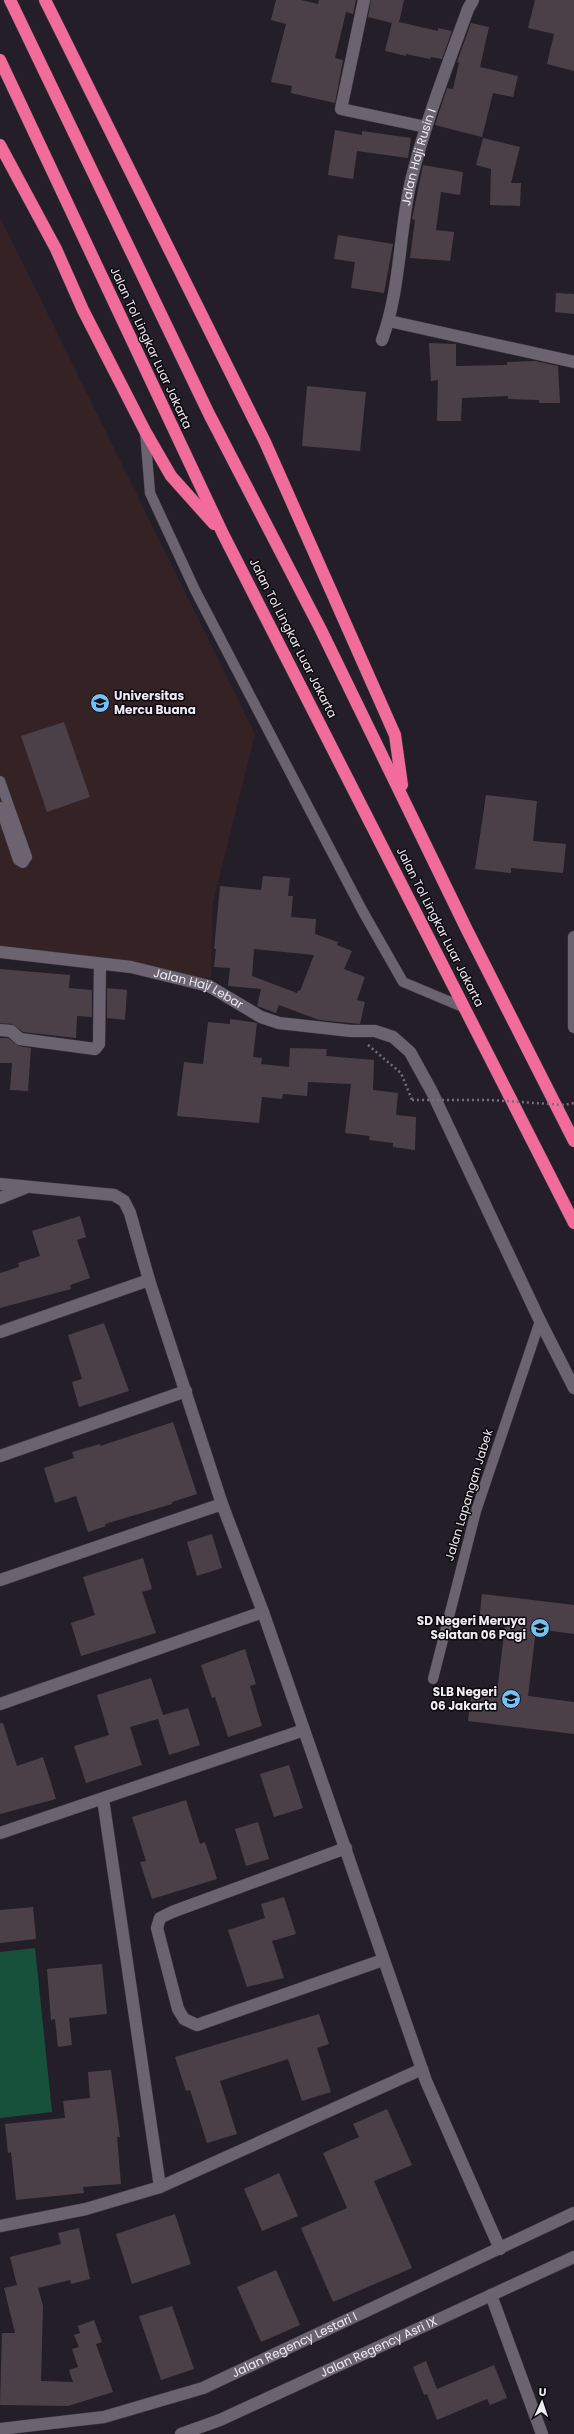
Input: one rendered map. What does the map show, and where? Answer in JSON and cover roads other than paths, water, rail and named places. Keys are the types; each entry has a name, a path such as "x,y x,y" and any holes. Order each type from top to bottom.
{"highway":[{"name":"Jalan Tol Lingkar Luar Jakarta","path":"10,0 209,414 321,630 403,795 467,930 574,1141"},
{"path":"46,0 268,450 395,735 403,795"},
{"name":"Jalan Tol Lingkar Luar Jakarta","path":"0,60 223,534 574,1223"},
{"path":"0,145 56,249 83,310 145,431 171,476 223,534"}],"street":[{"path":"364,0 341,109 426,127"},
{"name":"Jalan Haji Rusin I","path":"382,340 389,321 410,187 426,127 468,9 474,0"},
{"path":"389,321 574,362"},
{"path":"574,937 574,1026"},
{"name":"Jalan Haji Lebar","path":"0,952 131,967 209,986 261,1017 279,1023 351,1031 375,1031 393,1037 410,1052 432,1092 540,1321"},
{"path":"0,1030 12,1031 20,1039 95,1049 99,1044 100,964"},
{"path":"0,1184 114,1195 124,1202 130,1212 149,1280 222,1504 263,1612 346,1848 383,1960 422,2068 500,2249"},
{"path":"0,1198 28,1187"},
{"path":"0,1332 149,1280"},
{"path":"540,1321 574,1388"},
{"path":"0,1456 186,1391"},
{"path":"0,1580 222,1504"},
{"path":"0,1704 263,1612"},
{"path":"0,1833 304,1730"},
{"path":"103,1799 160,2187"},
{"path":"346,1848 172,1912 160,1918 157,1928 178,2009 184,2019 198,2024 383,1960"},
{"path":"0,2226 86,2209 160,2187 422,2068"},
{"name":"Jalan Regency Lestari I","path":"0,2429 104,2418 203,2388 574,2213"},
{"name":"Jalan Regency Asri IX","path":"182,2434 220,2420 574,2257"},
{"path":"491,2295 542,2434"}],"lane":[{"path":"145,431 150,493 195,590 362,910 403,982 465,1008"},
{"path":"0,781 26,857 23,863 18,860 0,807"},
{"name":"Jalan Lapangan Jabek","path":"433,1679 476,1511 540,1321"}],"place":[{"name":"Universitas Mercu Buana","path":"100,703"},
{"name":"SD Negeri Meruya Selatan 06 Pagi","path":"540,1628"},
{"name":"SLB Negeri 06 Jakarta","path":"511,1699"}]}
